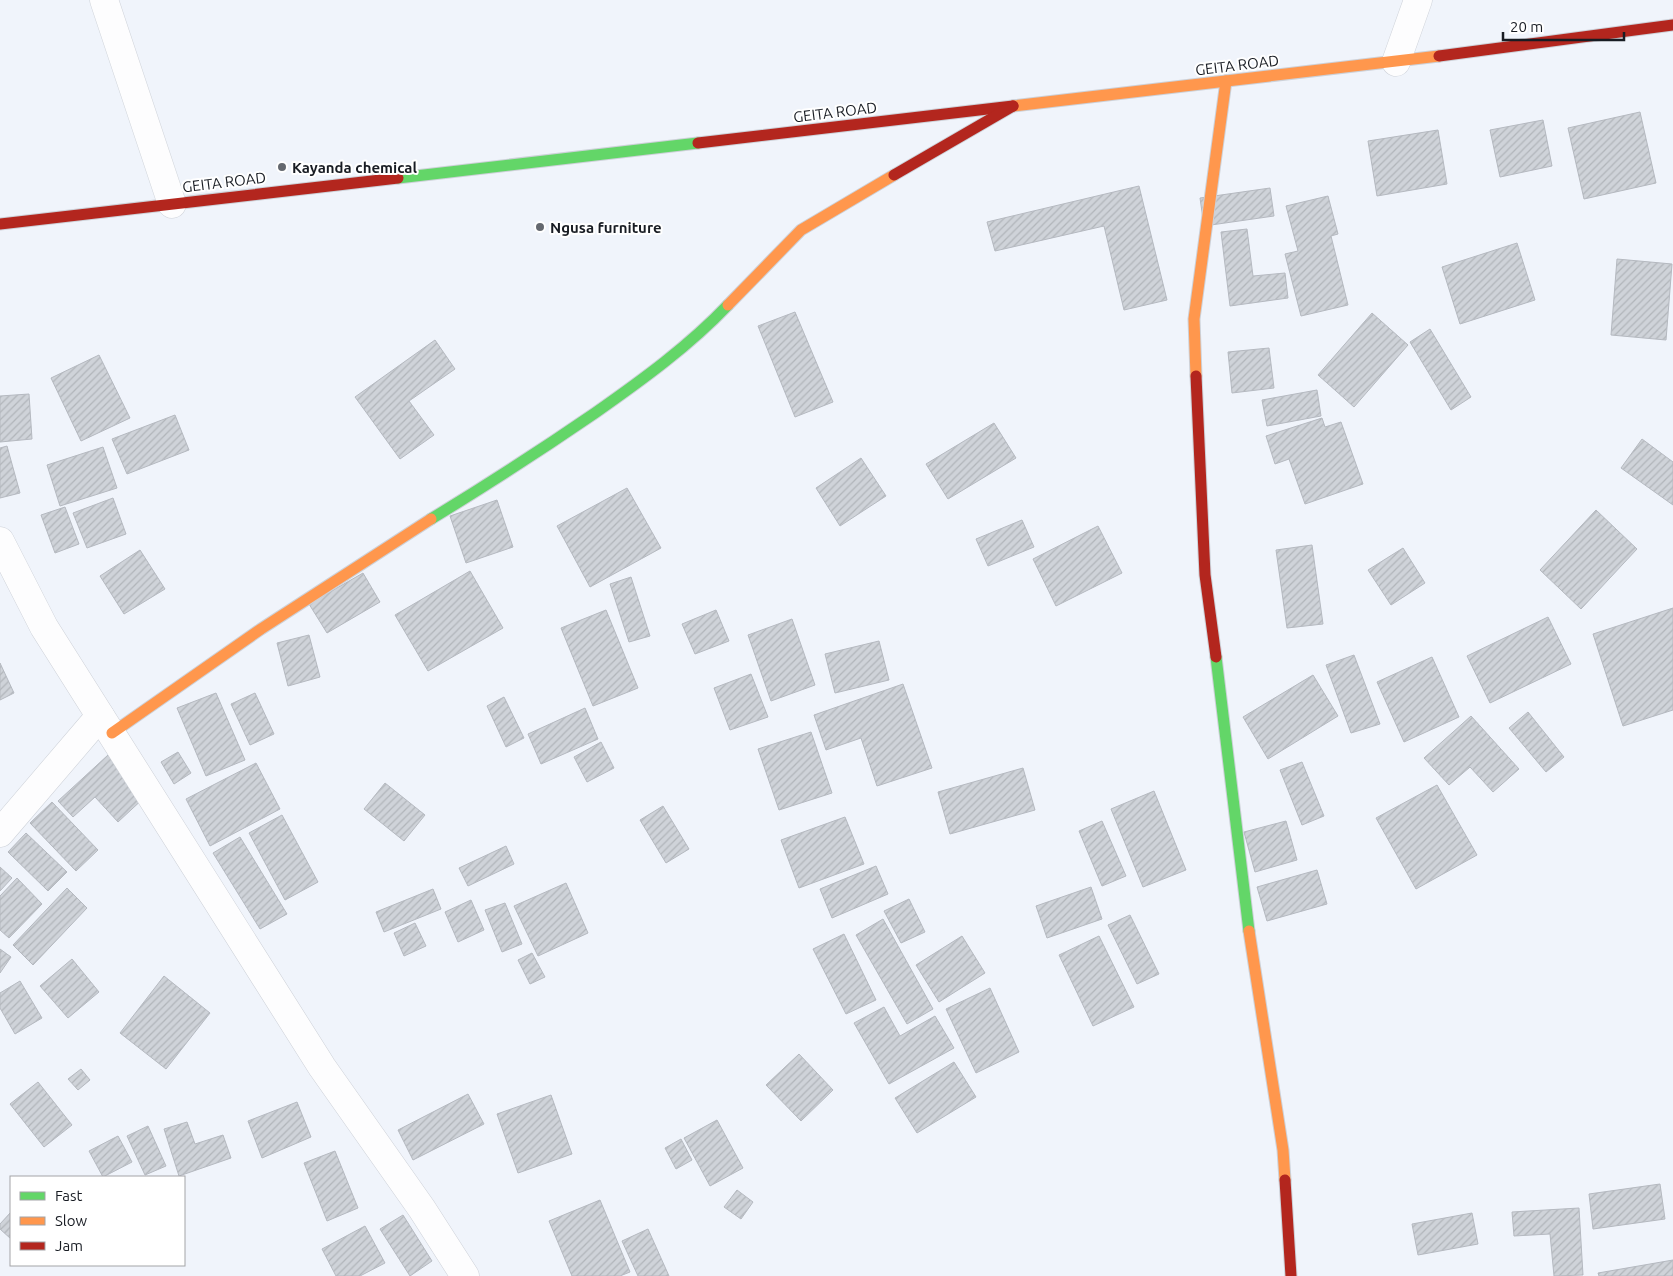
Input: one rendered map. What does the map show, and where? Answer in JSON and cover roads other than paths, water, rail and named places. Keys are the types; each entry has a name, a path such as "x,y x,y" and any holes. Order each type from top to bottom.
{"main road":[{"name":"GEITA ROAD","path":"0,224 1396,62 1673,25"},
{"path":"1226,81 1194,319 1205,575 1224,713 1252,957 1283,1150 1291,1276"},
{"path":"106,725 528,459 629,389 704,330 801,230 1013,106"}],"street":[{"path":"104,0 172,204"},
{"path":"1396,62 1418,0"},
{"path":"0,540 44,628 322,1067 422,1209 465,1276"},
{"path":"0,833 106,725"}],"place":[{"name":"Kayanda chemical","path":"282,167"},
{"name":"Ngusa furniture","path":"540,227"}]}
